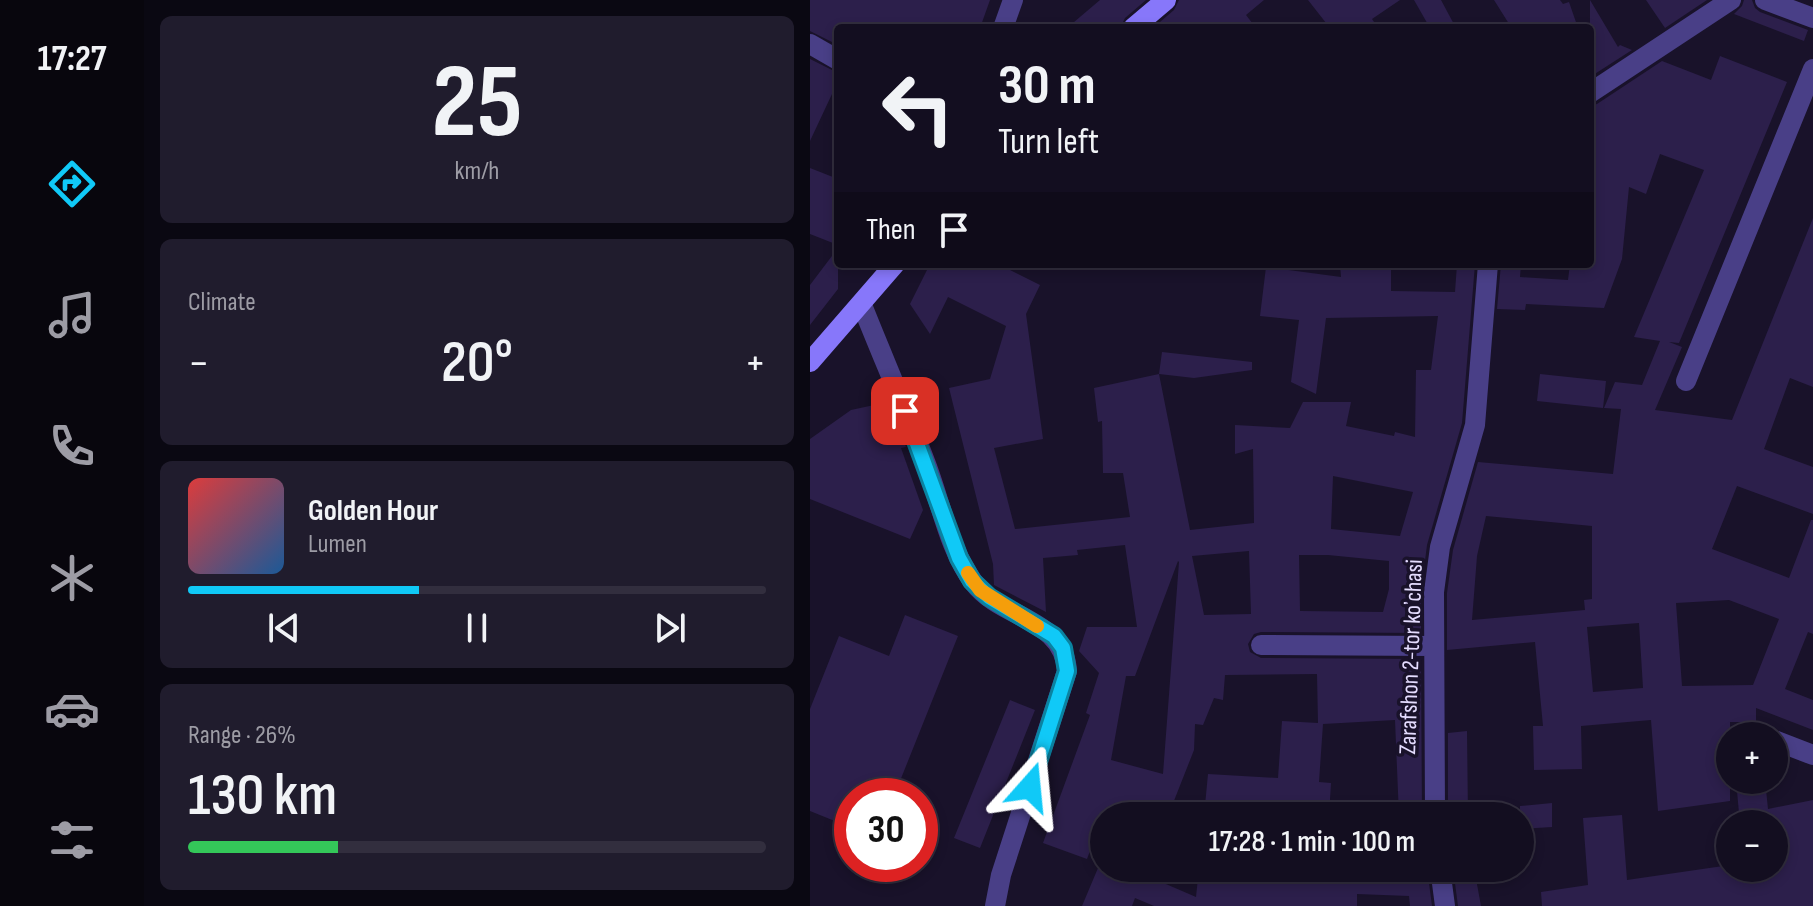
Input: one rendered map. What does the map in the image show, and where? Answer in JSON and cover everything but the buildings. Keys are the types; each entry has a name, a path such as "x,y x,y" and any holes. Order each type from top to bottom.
{"street":[{"path":"1004,24 1013,0"},
{"path":"1138,24 1166,0"},
{"path":"1594,90 1731,0"},
{"path":"1765,0 1813,18"},
{"path":"810,44 834,58"},
{"path":"1686,381 1813,69"},
{"path":"810,362 892,268"},
{"name":"Zarafshon 2-tor koʼchasi","path":"1435,802 1434,592 1440,547 1475,425 1488,268"},
{"path":"862,305 926,464 959,558 972,581 989,597 1054,636 1063,648 1067,661 1067,671 1001,875 995,906"},
{"path":"1261,645 1432,646"},
{"path":"1788,745 1813,755"},
{"path":"1442,882 1445,906"}],"slow traffic":[{"path":"968,573 989,597 1037,626"}],"route":[{"path":"905,411 959,558 972,581 989,597 1054,636 1063,648 1067,671 1030,787"}]}
